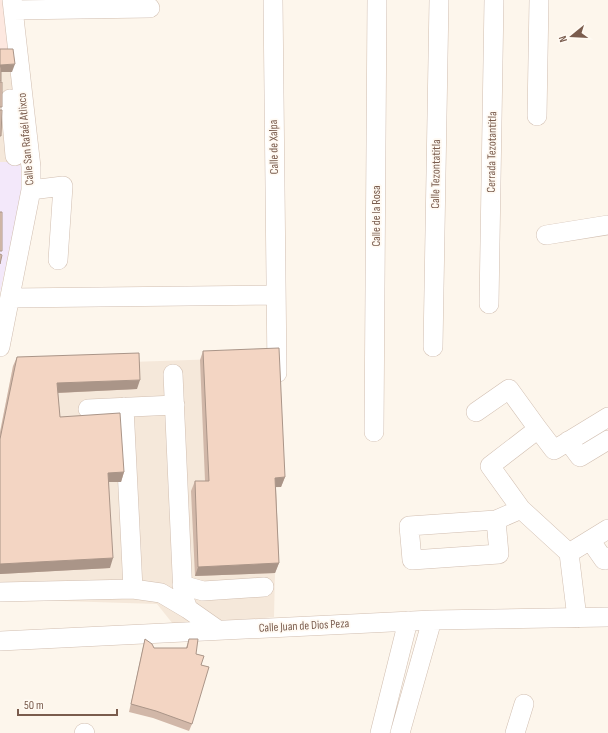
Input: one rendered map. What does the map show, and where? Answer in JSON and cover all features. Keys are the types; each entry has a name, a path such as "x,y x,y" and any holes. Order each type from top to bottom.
{"street":[{"name":"Calle de Xalpa","path":"272,0 277,383"},
{"name":"Calle de la Rosa","path":"374,432 377,0"},
{"name":"Calle Tezontatitla","path":"433,347 439,0"},
{"name":"Cerrada Tezotantitla","path":"489,304 494,0"},
{"path":"537,116 539,0"},
{"path":"12,5 150,8"},
{"name":"Calle San Rafaél Atlixco","path":"0,347 31,190 31,167 12,5"},
{"path":"15,156 8,85 21,84"},
{"path":"31,190 63,186 58,260"},
{"path":"546,235 608,225"},
{"path":"10,298 276,295"},
{"path":"174,374 182,585 183,596 188,609"},
{"path":"476,412 509,389 554,450 608,416"},
{"path":"88,408 175,404"},
{"path":"124,407 133,589"},
{"path":"538,429 490,466 521,509 569,553 577,618"},
{"path":"568,441 580,458 608,440"},
{"path":"496,520 499,554 412,560 410,526 496,520 521,509"},
{"path":"569,553 608,529"},
{"path":"590,540 604,560 608,557"},
{"path":"182,585 203,591 264,587"},
{"path":"0,592 133,589 161,593 188,609 218,630"},
{"name":"Calle Juan de Dios Peza","path":"0,640 432,620 608,617"},
{"path":"400,733 432,620"},
{"path":"380,733 408,621"},
{"path":"515,733 524,704"}],"shaded area":[{"path":"0,0 5,0 12,72 0,72"},
{"path":"0,72 12,72 20,162 0,162"},
{"path":"0,162 20,162 23,188 0,293"},
{"path":"276,357 281,487 272,488 275,573 274,617 209,624 173,624 157,604 0,599 0,432 13,366"}],"building":[{"path":"0,49 13,49 15,64 0,65"},
{"path":"1,67 1,81 0,81"},
{"path":"0,82 2,82 2,107 0,107"},
{"path":"0,110 2,110 1,136 0,136"},
{"path":"0,212 2,212 2,251 0,251"},
{"path":"279,348 285,477 275,478 279,563 198,567 195,481 209,481 203,351"},
{"path":"139,353 140,380 57,383 60,417 120,413 124,472 108,473 113,558 0,564 0,439 17,357"},
{"path":"145,639 152,644 154,648 187,648 189,639 198,639 196,654 204,656 201,665 209,667 192,724 131,704"}]}
